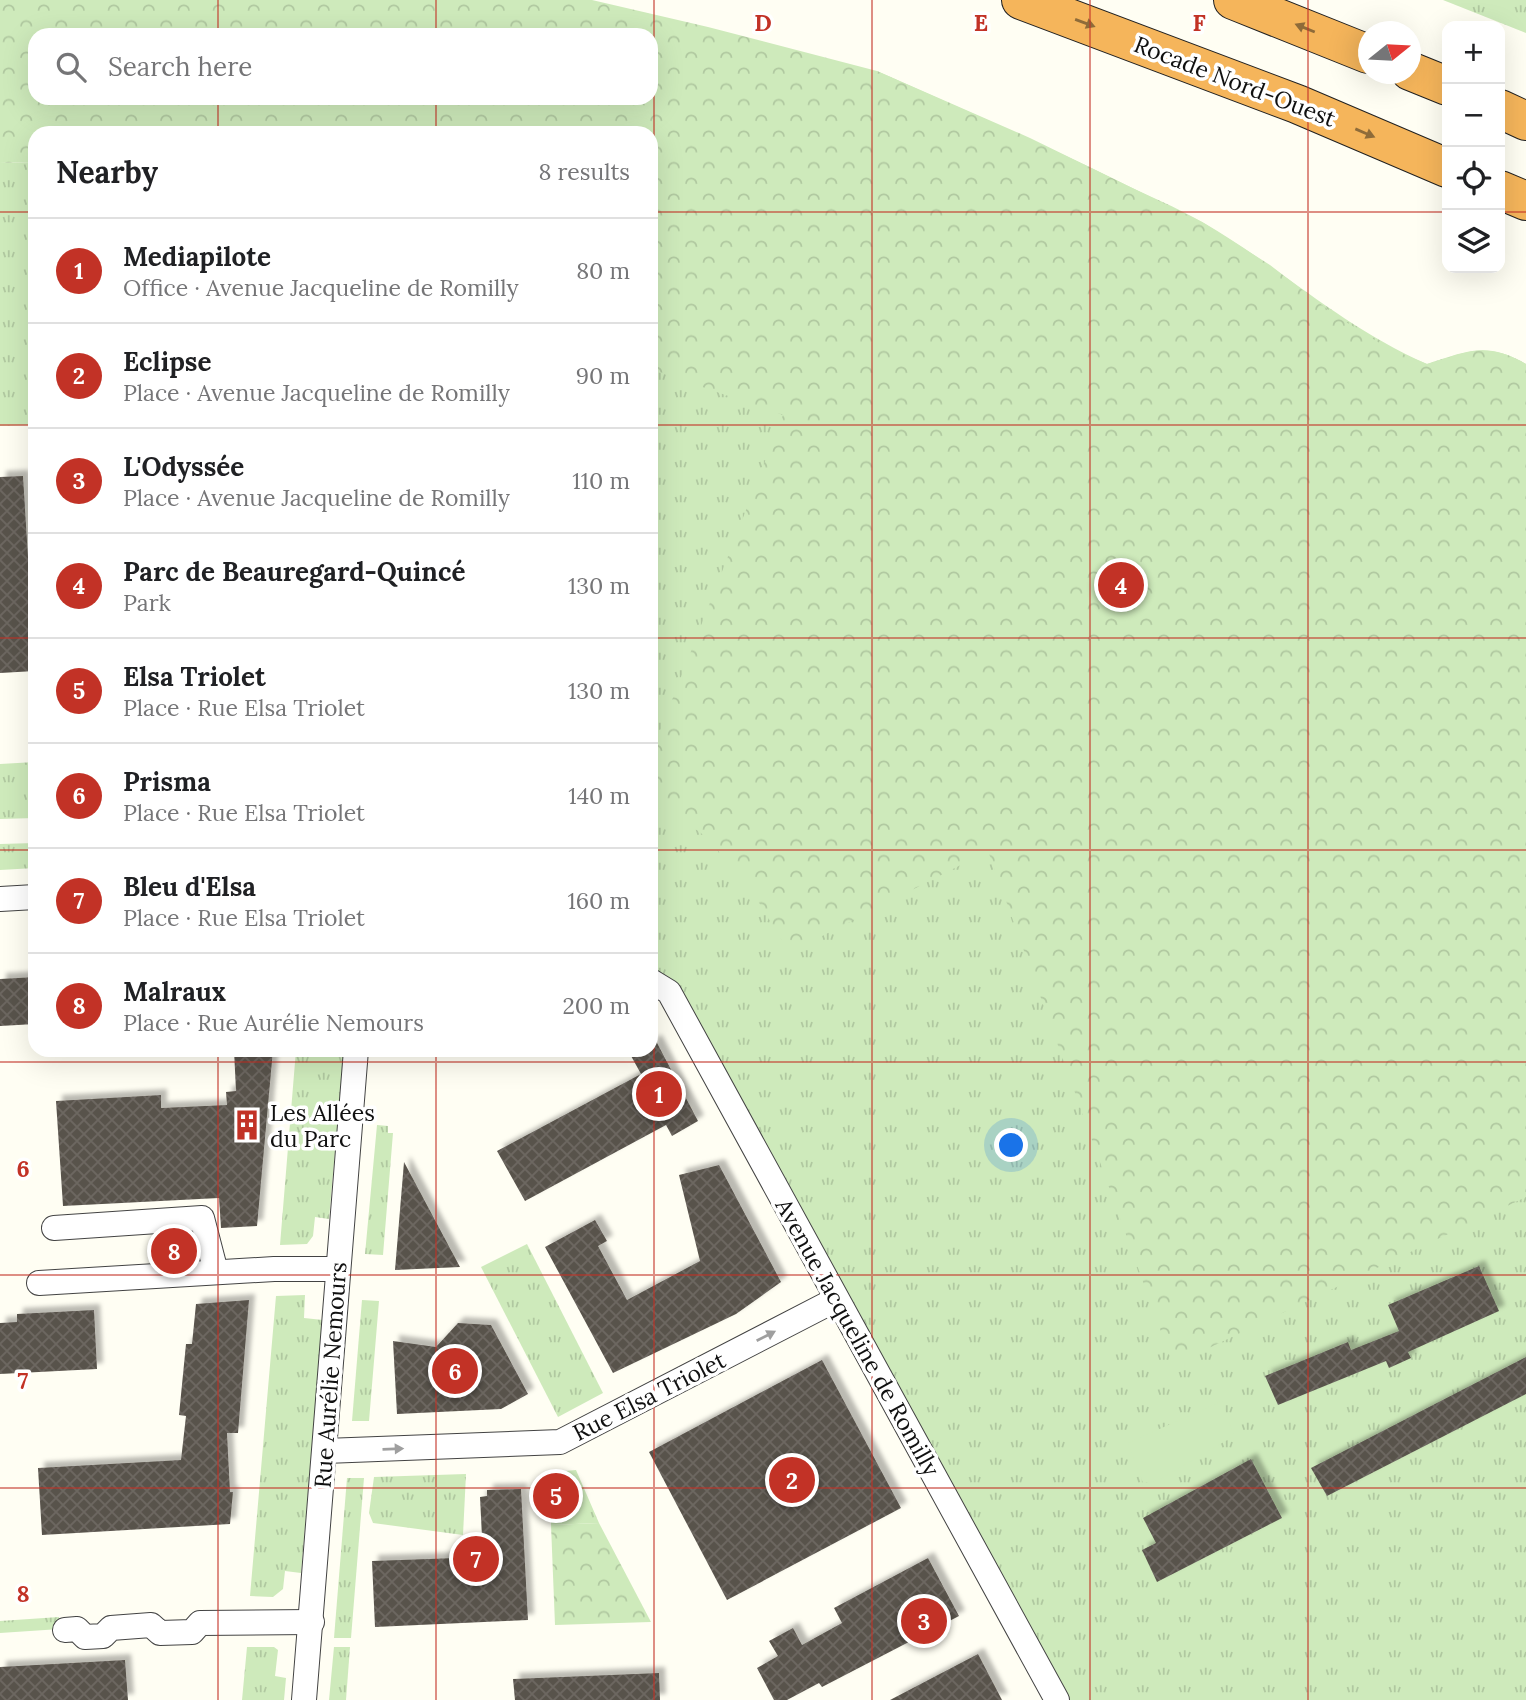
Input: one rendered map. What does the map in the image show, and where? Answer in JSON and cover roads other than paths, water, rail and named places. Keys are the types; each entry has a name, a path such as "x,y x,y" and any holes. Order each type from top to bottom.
{"highway":[{"name":"Rocade Nord-Ouest","path":"1021,0 1297,104 1442,166"},
{"path":"1233,0 1358,50"},
{"path":"1421,75 1442,84"},
{"path":"1505,111 1526,121"},
{"path":"1505,192 1526,201"}],"street":[{"path":"0,899 28,897"},
{"name":"Avenue Jacqueline de Romilly","path":"658,986 668,992 1057,1700"},
{"name":"Rue Aurélie Nemours","path":"304,1700 355,1057"},
{"path":"54,1228 202,1218 216,1272"},
{"path":"39,1283 216,1272 338,1269"},
{"name":"Rue Elsa Triolet","path":"325,1451 560,1442 835,1300"},
{"path":"65,1630 78,1629 85,1637 103,1636 110,1628 150,1625 159,1633 192,1632 200,1623 312,1622"}],"place":[{"name":"Parc de Beauregard-Quincé","path":"1121,585"},
{"name":"Mediapilote","path":"659,1094"},
{"name":"Les Allées du Parc","path":"247,1125"},
{"name":"Malraux","path":"174,1251"},
{"name":"Prisma","path":"455,1371"},
{"name":"Eclipse","path":"792,1480"},
{"name":"Elsa Triolet","path":"556,1496"},
{"name":"Bleu d'Elsa","path":"476,1559"},
{"name":"L'Odyssée","path":"924,1621"}]}
